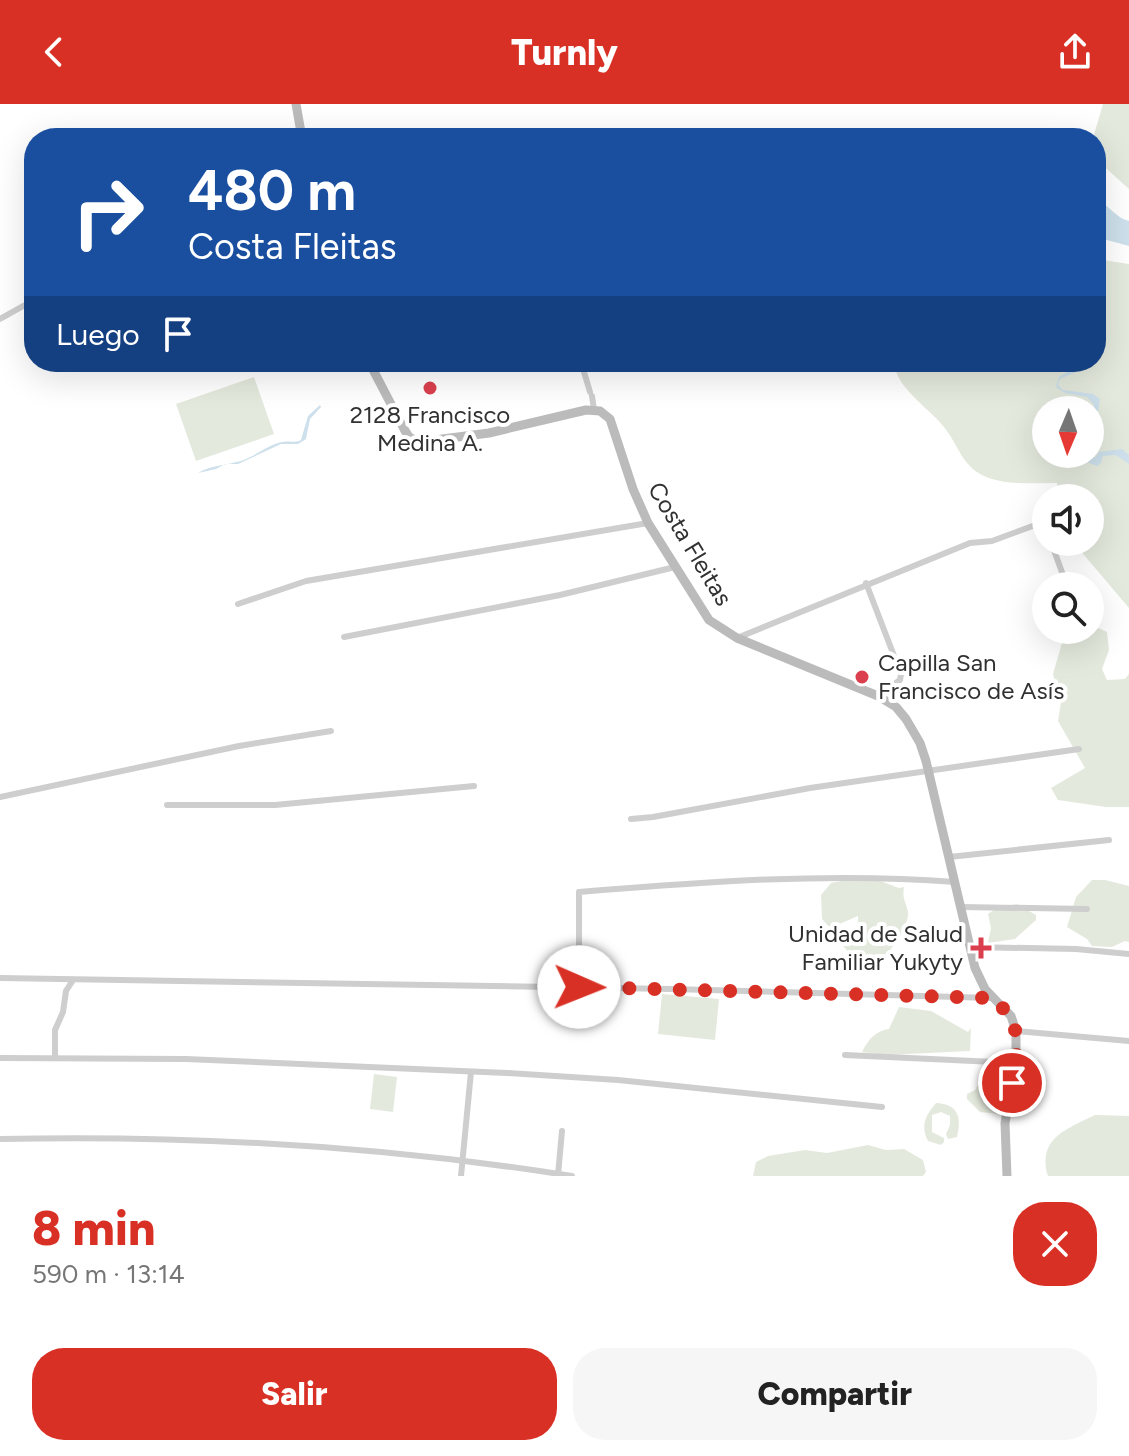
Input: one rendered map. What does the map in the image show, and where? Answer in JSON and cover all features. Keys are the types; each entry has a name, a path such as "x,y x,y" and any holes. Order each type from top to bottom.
{"main road":[{"path":"296,104 300,128"},
{"path":"374,372 409,437 419,442 489,433 594,410"},
{"name":"Costa Fleitas","path":"594,410 610,419 633,489 648,523 709,620 737,638 878,696 896,707 906,719 920,743 929,772 970,947 981,981 1011,1016 1016,1031"},
{"path":"1007,1176 1005,1123 1016,1063 1016,1031"}],"street":[{"path":"0,319 24,306"},
{"path":"584,372 594,410"},
{"path":"238,604 306,581 648,523"},
{"path":"737,638 970,543 992,541 1032,526"},
{"path":"344,637 560,595 675,567"},
{"path":"866,583 901,674 900,680 878,696"},
{"path":"0,797 239,746 331,731"},
{"path":"631,819 810,788 1079,749"},
{"path":"167,805 275,805 474,786"},
{"path":"949,857 1109,840"},
{"path":"579,987 579,892 710,881 899,877 955,882"},
{"path":"961,907 1087,909"},
{"path":"970,947 1076,949 1129,954"},
{"path":"0,978 579,987 993,998"},
{"path":"55,1058 55,1030 63,1012 66,991 73,980"},
{"path":"1016,1031 1129,1041"},
{"path":"845,1055 1016,1063"},
{"path":"0,1058 186,1059 618,1080 882,1107"},
{"path":"461,1176 471,1072"},
{"path":"558,1175 562,1131"},
{"path":"0,1139 157,1137 313,1146 464,1160 572,1176"}],"shaded area":[{"path":"1103,104 1129,104 1129,189 1106,168 1106,128 1096,128"},
{"path":"1106,261 1129,264 1129,608 1104,579 1104,572 1098,572 1085,556 1104,556 1104,484 1009,482 982,475 966,461 947,431 908,390 896,372 1106,372"},
{"path":"254,377 274,434 196,461 176,404"},
{"path":"1104,631 1107,632 1109,650 1102,669 1107,680 1125,679 1129,674 1129,807 1058,800 1051,788 1085,768 1058,721 1061,702 1053,674 1062,644 1104,644"},
{"path":"875,879 904,887 908,912 906,924 879,962 856,958 839,941 854,932 858,916 830,928 822,919 821,895 831,883"},
{"path":"1092,880 1129,886 1129,942 1112,947 1092,946 1087,939 1067,927 1076,897"},
{"path":"1017,904 1036,915 1036,920 1015,939 988,943 991,928 988,914 998,907"},
{"path":"662,994 719,999 715,1040 658,1034"},
{"path":"899,1007 931,1011 968,1032 971,1028 970,1051 886,1055 862,1052 872,1037 889,1029"},
{"path":"374,1074 397,1077 393,1112 370,1109"},
{"path":"980,1082 990,1089 986,1101 1003,1106 999,1114 980,1112 967,1099 967,1094 975,1090"},
{"path":"936,1103 954,1109 959,1123 957,1137 948,1139 946,1134 950,1116 941,1112 932,1115 932,1132 944,1138 941,1145 928,1141 924,1130 927,1116"},
{"path":"1095,1115 1129,1116 1129,1176 1048,1176 1047,1152 1057,1136"},
{"path":"868,1145 886,1150 904,1149 923,1160 926,1172 923,1176 753,1176 756,1162 768,1156 805,1150 827,1153"}],"water":[{"path":"1106,206 1129,221 1129,246 1106,240"},
{"path":"1067,372 1076,372 1060,379 1058,385 1063,390 1096,396 1065,393 1056,387 1059,377"},
{"path":"320,405 310,419 306,439 298,444 281,444 238,464 227,464 246,459 277,443 301,440 308,416"},
{"path":"1122,449 1129,455 1129,464 1116,455 1104,456 1104,451"},
{"path":"224,465 216,469 198,473 209,468"}],"place":[{"name":"2128 Francisco Medina A.","path":"430,388"},
{"name":"Capilla San Francisco de Asís","path":"862,677"},
{"name":"Unidad de Salud Familiar Yukyty","path":"981,948"}],"route":[{"path":"579,987 993,998 1014,1022 1016,1063 1012,1083"}]}
